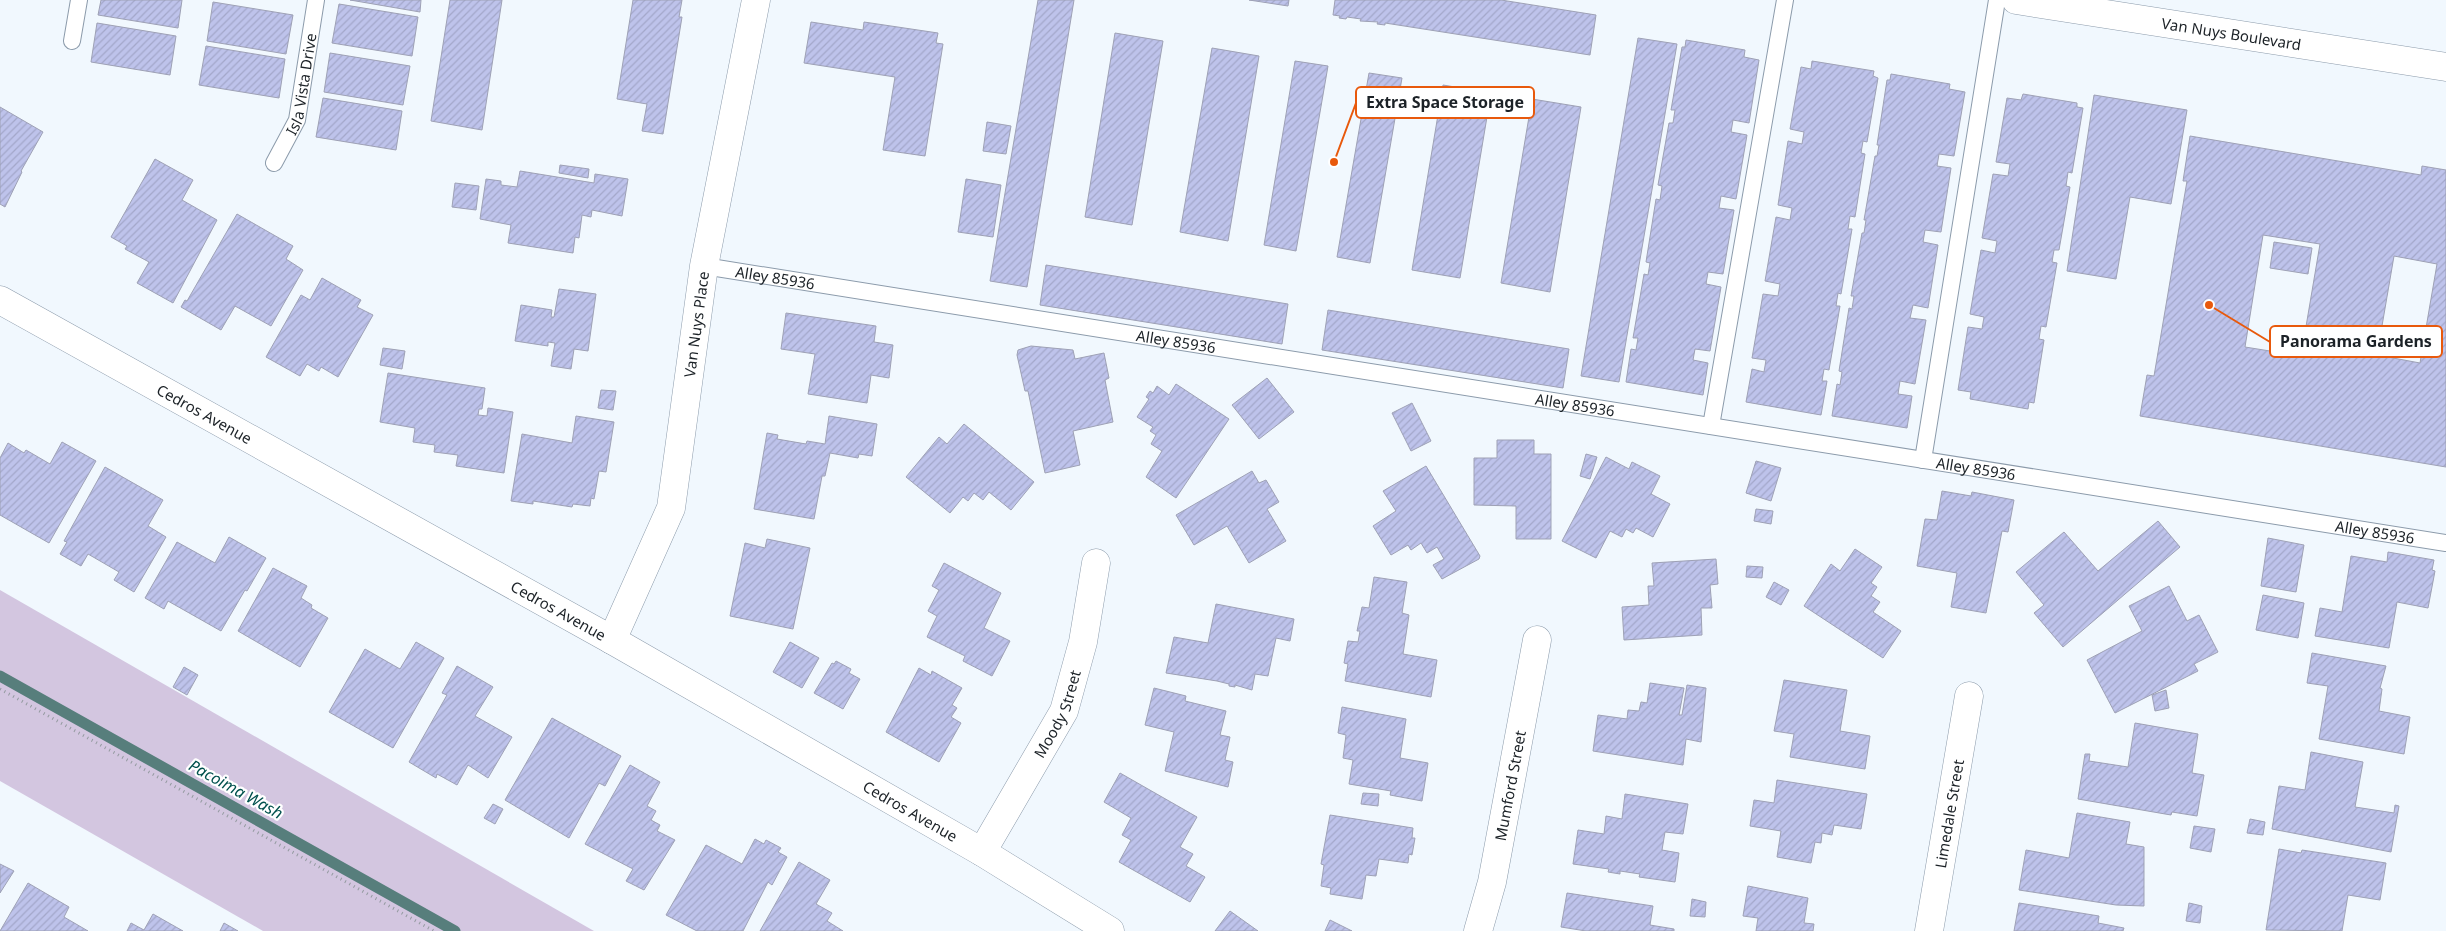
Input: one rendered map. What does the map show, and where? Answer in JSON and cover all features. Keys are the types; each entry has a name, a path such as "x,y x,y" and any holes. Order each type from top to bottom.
{"street":[{"name":"Van Nuys Place","path":"612,640 671,508 704,266 756,0"},
{"name":"Van Nuys Boulevard","path":"2016,0 2048,3 2446,67"},
{"name":"Cedros Avenue","path":"0,300 612,640 982,852 1110,931"},
{"name":"Moody Street","path":"982,852 1064,711 1083,642 1096,562"},
{"name":"Mumford Street","path":"1478,931 1492,882 1536,640"},
{"name":"Limedale Street","path":"1929,931 1968,696"}],"lane":[{"path":"72,41 79,0"},
{"name":"Isla Vista Drive","path":"274,163 297,120 316,0"},
{"path":"1711,426 1785,0"},
{"path":"1923,460 1997,0"},
{"name":"Alley 85936","path":"704,266 2446,543"}],"path":[{"path":"0,689 434,931"}],"shaded area":[{"path":"0,590 594,931 263,931 0,781"}],"building":[{"path":"101,0 182,0 178,28 98,15"},
{"path":"350,0 421,0 420,12"},
{"path":"450,0 502,0 482,130 431,121"},
{"path":"633,0 682,0 679,17 682,17 663,134 642,131 647,104 617,99"},
{"path":"1038,0 1074,0 1027,287 990,281"},
{"path":"1249,0 1289,0 1288,6"},
{"path":"1335,0 1501,0 1596,15 1590,55 1385,23 1385,25 1377,24 1378,22 1360,21 1361,19 1339,18 1340,16 1333,15"},
{"path":"213,2 293,15 286,54 207,41"},
{"path":"339,4 418,17 412,56 332,43"},
{"path":"811,22 863,30 864,22 938,33 936,43 943,44 925,156 883,150 895,77 804,63"},
{"path":"97,23 176,36 170,75 91,62"},
{"path":"1115,33 1163,41 1132,225 1085,217"},
{"path":"1638,38 1677,44 1619,382 1581,376"},
{"path":"1686,40 1745,50 1744,57 1759,60 1749,123 1733,120 1731,132 1747,135 1736,199 1721,196 1719,208 1734,210 1723,274 1708,272 1706,284 1721,287 1710,351 1695,349 1693,360 1708,363 1703,395 1626,382 1631,349 1636,350 1638,338 1633,338 1644,274 1648,275 1650,263 1646,262 1656,199 1660,200 1662,186 1658,185 1669,123 1673,123 1675,110 1671,110 1682,47 1685,47"},
{"path":"206,46 285,59 279,98 199,85"},
{"path":"1212,48 1259,56 1228,241 1180,232"},
{"path":"330,53 410,66 403,105 324,92"},
{"path":"1295,61 1328,66 1296,251 1264,245"},
{"path":"1812,61 1874,71 1873,76 1878,78 1867,142 1863,141 1861,153 1865,154 1855,217 1850,216 1848,229 1852,229 1841,294 1838,293 1836,306 1840,306 1829,370 1824,369 1822,381 1827,381 1821,415 1746,402 1752,369 1764,372 1766,360 1752,358 1763,294 1778,296 1780,284 1765,281 1776,217 1790,220 1792,208 1778,205 1788,141 1802,144 1804,132 1790,129 1801,67 1811,69"},
{"path":"1369,73 1402,78 1370,263 1337,257"},
{"path":"1891,74 1950,84 1949,89 1965,92 1954,156 1939,154 1937,166 1951,168 1941,232 1925,230 1923,242 1938,245 1928,308 1913,305 1910,318 1926,320 1915,384 1900,381 1898,394 1912,396 1907,428 1832,416 1837,384 1840,385 1842,372 1839,371 1849,308 1852,309 1854,296 1851,296 1862,233 1864,233 1866,220 1864,220 1875,156 1877,156 1879,145 1877,145 1887,80 1890,80"},
{"path":"1443,85 1491,93 1460,278 1412,270"},
{"path":"2023,94 2077,103 2077,107 2083,108 2072,173 2068,172 2066,186 2070,187 2059,250 2054,250 2052,262 2057,263 2046,327 2041,326 2039,339 2044,340 2034,403 2029,402 2028,409 1970,399 1971,392 1958,390 1968,327 1982,329 1984,317 1970,314 1981,250 1995,253 1997,241 1982,238 1993,174 2008,176 2010,164 1996,162 2007,98 2021,100"},
{"path":"2094,95 2187,110 2171,204 2130,197 2116,279 2067,271"},
{"path":"323,98 402,111 396,150 316,137"},
{"path":"1532,99 1581,107 1550,292 1501,283"},
{"path":"0,107 43,132 21,171 5,207 0,204"},
{"path":"987,122 1011,126 1006,154 983,151"},
{"path":"2190,136 2421,175 2422,166 2446,170 2446,467 2140,416 2147,375 2154,376 2187,181 2183,181","holes":["2263,235 2320,244 2301,356 2245,347","2394,256 2437,264 2420,363 2377,355"]},
{"path":"155,159 193,180 182,200 217,220 173,303 137,283 149,262 125,249 127,246 111,237"},
{"path":"560,165 589,169 588,178 559,173"},
{"path":"520,171 594,183 595,174 628,179 622,216 592,210 591,217 582,215 579,238 575,237 573,253 508,243 511,225 480,219 486,179 501,181 501,185 517,187"},
{"path":"966,179 1001,185 993,237 958,232"},
{"path":"455,183 479,186 476,210 452,207"},
{"path":"237,214 293,246 286,259 303,270 271,326 235,306 221,330 181,307 185,300 187,301"},
{"path":"2274,242 2312,248 2308,274 2270,268"},
{"path":"1046,265 1288,304 1282,344 1040,305"},
{"path":"322,278 361,300 357,307 373,315 338,377 321,367 319,371 307,364 300,376 266,357 301,295 310,300"},
{"path":"559,289 596,294 588,351 574,349 571,369 551,366 555,343 548,342 548,346 515,341 521,305 552,310 551,317 554,317"},
{"path":"1328,310 1569,349 1563,388 1322,350"},
{"path":"786,313 876,326 874,342 893,345 889,378 871,375 867,403 808,394 815,354 781,349"},
{"path":"1031,346 1073,350 1075,359 1104,353 1109,378 1105,380 1113,422 1073,431 1080,465 1045,473 1028,391 1025,391 1017,355 1018,350"},
{"path":"383,348 405,351 402,369 380,365"},
{"path":"388,373 485,388 482,409 479,409 478,415 487,416 488,408 513,412 504,473 456,466 458,455 434,452 435,445 413,442 415,428 380,422"},
{"path":"1267,378 1294,412 1259,439 1232,405"},
{"path":"1176,384 1229,419 1176,498 1146,477 1162,451 1151,444 1156,435 1150,431 1153,427 1137,417 1149,399 1146,397 1150,391 1153,393 1157,386 1169,395"},
{"path":"601,390 616,391 613,410 598,408"},
{"path":"1412,403 1431,441 1411,451 1392,413"},
{"path":"576,416 614,422 606,472 599,471 594,499 591,498 590,506 573,504 572,507 533,501 533,504 511,501 522,434 572,443"},
{"path":"829,416 877,424 872,456 859,454 858,458 830,453 825,476 822,476 814,519 754,509 767,433 778,435 777,439 806,444 807,441 825,444"},
{"path":"964,424 1034,482 1011,510 989,492 983,500 974,493 968,501 963,497 950,513 906,477 939,437 947,444"},
{"path":"1497,440 1534,440 1534,454 1551,454 1551,539 1516,539 1516,506 1474,505 1474,458 1497,458"},
{"path":"62,442 96,461 49,543 0,515 0,458 8,443 24,453 26,450 50,464"},
{"path":"1586,454 1597,457 1590,479 1580,476"},
{"path":"1606,457 1629,469 1632,462 1660,476 1651,494 1670,504 1653,537 1636,528 1633,533 1626,529 1622,537 1610,531 1596,558 1562,541"},
{"path":"1756,461 1781,468 1771,501 1746,493"},
{"path":"1426,466 1480,556 1479,559 1442,579 1433,565 1444,559 1437,547 1427,553 1421,543 1411,550 1408,545 1391,555 1373,526 1396,511 1383,491"},
{"path":"105,467 163,500 148,526 166,537 134,592 114,580 119,572 88,554 81,566 60,554 67,542 64,541"},
{"path":"1252,471 1259,483 1266,480 1279,502 1267,509 1286,541 1249,563 1227,526 1194,545 1176,515"},
{"path":"1942,491 1971,496 1972,492 2014,500 2008,532 2002,531 1986,613 1951,607 1957,573 1917,566 1925,519 1937,520"},
{"path":"1756,509 1773,511 1771,524 1754,521"},
{"path":"2158,521 2180,547 2063,647 2034,613 2044,605 2016,572 2064,532 2098,571"},
{"path":"229,537 266,558 221,631 168,601 164,609 145,598 177,542 215,563"},
{"path":"2268,538 2304,545 2296,592 2261,586"},
{"path":"767,539 810,548 793,629 730,616 745,543 765,548"},
{"path":"1855,549 1882,567 1871,583 1877,587 1871,596 1880,602 1873,612 1901,631 1883,658 1804,606 1831,564 1840,571"},
{"path":"2388,552 2434,560 2432,570 2435,571 2428,608 2397,602 2389,648 2315,636 2320,608 2342,612 2351,556 2387,562"},
{"path":"1716,559 1718,584 1710,585 1712,608 1701,608 1702,635 1624,640 1622,607 1649,605 1648,586 1654,586 1652,563"},
{"path":"944,563 1001,593 984,628 1010,641 992,676 963,661 965,656 927,637 937,616 928,611 939,590 932,586"},
{"path":"1747,566 1763,567 1762,578 1746,577"},
{"path":"273,568 307,586 301,598 312,605 311,608 328,618 300,667 238,631"},
{"path":"1374,577 1407,582 1402,613 1409,615 1403,654 1437,660 1431,697 1345,681 1348,664 1344,663 1348,641 1358,642 1360,631 1357,631 1362,607 1369,608"},
{"path":"1774,582 1789,590 1781,605 1766,597"},
{"path":"2169,586 2187,621 2199,615 2218,652 2194,664 2198,671 2115,713 2087,660 2142,631 2129,606"},
{"path":"2263,595 2304,603 2298,638 2256,630"},
{"path":"1216,604 1294,619 1290,641 1276,638 1268,676 1255,674 1252,690 1235,685 1235,687 1229,686 1229,684 1217,681 1166,673 1174,637 1208,643"},
{"path":"416,642 444,658 393,748 329,712 365,649 400,669"},
{"path":"790,642 819,658 802,688 773,672"},
{"path":"2312,653 2386,666 2380,688 2382,689 2379,711 2410,717 2404,754 2319,739 2328,686 2307,683"},
{"path":"836,661 851,669 849,673 860,679 843,709 814,693 832,663 834,664"},
{"path":"457,666 493,687 475,716 512,737 488,778 468,765 457,785 437,774 436,778 409,762 447,695 442,693"},
{"path":"184,667 198,675 187,695 173,687"},
{"path":"919,668 931,675 932,671 962,688 952,705 957,708 951,717 961,723 939,762 886,732"},
{"path":"1784,680 1847,690 1840,731 1870,736 1865,769 1790,757 1794,734 1774,731"},
{"path":"1650,683 1684,688 1679,715 1682,715 1687,685 1706,688 1701,742 1686,739 1683,765 1593,751 1598,715 1627,719 1628,710 1639,711 1641,702 1647,703"},
{"path":"1154,688 1186,696 1185,701 1226,711 1220,735 1230,737 1225,760 1233,762 1228,787 1165,771 1174,732 1145,725"},
{"path":"2166,690 2169,708 2155,711 2152,695"},
{"path":"1342,707 1406,719 1400,758 1428,763 1422,801 1390,795 1391,791 1349,784 1353,760 1343,758 1346,735 1338,733"},
{"path":"552,718 621,756 605,786 599,783 569,838 505,800"},
{"path":"2135,723 2198,734 2192,773 2204,775 2197,816 2172,812 2171,815 2078,799 2085,754 2090,754 2089,761 2128,767"},
{"path":"2311,752 2363,762 2355,807 2394,813 2395,805 2399,806 2391,852 2272,829 2279,786 2305,790"},
{"path":"630,765 660,782 647,806 656,811 651,820 660,825 657,831 675,840 644,890 626,881 633,869 585,844"},
{"path":"1120,773 1197,817 1180,847 1193,854 1186,866 1205,877 1190,902 1119,862 1131,840 1122,835 1131,818 1104,802"},
{"path":"1777,780 1867,794 1861,829 1834,825 1832,835 1822,833 1821,843 1815,842 1811,863 1777,857 1781,831 1750,826 1754,800 1774,803"},
{"path":"1363,793 1379,794 1378,806 1361,804"},
{"path":"1625,794 1688,804 1683,834 1665,832 1662,850 1679,853 1675,882 1639,877 1640,874 1620,871 1620,874 1608,872 1609,869 1573,864 1578,830 1604,834 1606,816 1622,819"},
{"path":"493,804 503,809 495,824 484,818"},
{"path":"2077,813 2130,822 2126,844 2144,847 2144,906 2116,905 2019,890 2026,850 2069,858"},
{"path":"1330,815 1413,828 1412,838 1415,838 1412,855 1409,854 1408,863 1379,859 1376,876 1366,875 1362,899 1330,894 1331,888 1321,886 1324,865 1321,864"},
{"path":"2250,819 2265,822 2263,835 2247,833"},
{"path":"2194,826 2215,829 2211,852 2190,848"},
{"path":"755,839 764,844 766,840 781,848 778,852 787,857 772,885 768,882 743,931 697,931 666,915 706,845 742,864"},
{"path":"2279,849 2301,853 2302,850 2386,863 2380,900 2348,895 2342,931 2266,930"},
{"path":"799,862 830,880 816,904 832,913 827,921 843,931 760,931"},
{"path":"0,864 14,871 0,893"},
{"path":"28,883 69,907 64,917 88,931 0,931"},
{"path":"1748,886 1808,898 1804,923 1814,924 1813,931 1756,931 1758,918 1743,916"},
{"path":"1567,893 1653,906 1650,925 1674,929 1674,931 1586,931 1561,927"},
{"path":"1692,899 1706,902 1705,917 1690,916"},
{"path":"2019,903 2099,916 2098,923 2124,928 2123,931 2014,931"},
{"path":"2189,903 2202,906 2200,923 2186,921"},
{"path":"1230,911 1258,931 1215,931"},
{"path":"153,914 183,931 127,931 131,923 144,930"},
{"path":"1330,920 1352,931 1325,931"},
{"path":"224,923 238,931 220,931"}],"waterway":[{"name":"Pacoima Wash","path":"0,676 455,931"}],"place":[{"name":"Extra Space Storage","path":"1334,162"},
{"name":"Panorama Gardens","path":"2209,305"}]}
